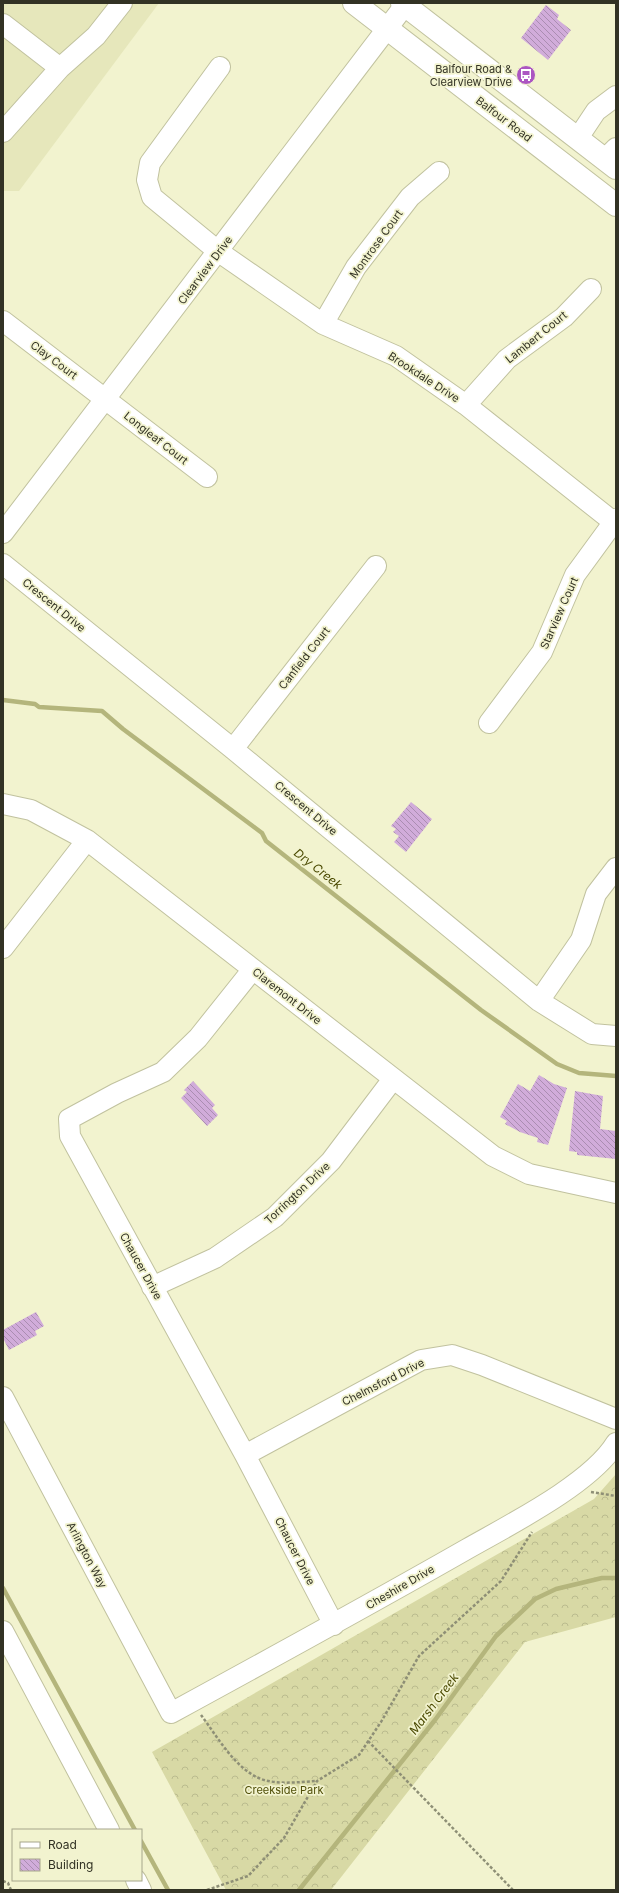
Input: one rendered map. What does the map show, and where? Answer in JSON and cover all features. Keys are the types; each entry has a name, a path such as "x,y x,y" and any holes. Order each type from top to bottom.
{"main road":[{"name":"Balfour Road","path":"354,3 616,205"},
{"path":"403,4 578,138 612,158"}],"street":[{"path":"3,132 60,68 96,36 122,3"},
{"name":"Clearview Drive","path":"3,533 219,252 403,4"},
{"path":"3,24 60,68"},
{"name":"Brookdale Drive","path":"220,67 150,163 147,180 152,198 219,252 323,324 396,356 466,405 615,522"},
{"path":"578,138 596,111 616,96"},
{"name":"Montrose Court","path":"323,324 356,267 410,198 439,172"},
{"name":"Lambert Court","path":"466,405 507,359 564,317 591,288"},
{"name":"Clay Court","path":"3,321 106,398"},
{"name":"Longleaf Court","path":"106,398 207,477"},
{"name":"Starview Court","path":"489,723 542,652 575,575 615,522"},
{"name":"Crescent Drive","path":"3,564 233,749 539,1001 592,1034 616,1036"},
{"name":"Canfield Court","path":"233,749 376,566"},
{"name":"Claremont Drive","path":"3,804 31,810 87,840 492,1156 529,1174 616,1193"},
{"path":"3,948 87,840"},
{"path":"539,1001 581,940 596,894 616,868"},
{"name":"Chaucer Drive","path":"253,969 198,1038 164,1072 117,1092 69,1119 70,1136 245,1455 334,1625"},
{"name":"Torrington Drive","path":"152,1287 215,1258 275,1217 331,1161 393,1079"},
{"name":"Chelmsford Drive","path":"245,1455 421,1360 452,1356 482,1364 616,1419"},
{"name":"Arlington Way","path":"3,1397 171,1713"},
{"name":"Cheshire Drive","path":"171,1713 334,1625 536,1509 580,1480 611,1451 616,1444"},
{"path":"3,1631 108,1829"},
{"path":"136,1881 141,1890"}],"path":[{"path":"207,1890 248,1876 284,1838 317,1781 359,1755 419,1656 501,1581 533,1530"},
{"path":"191,1702 245,1770 262,1779 286,1782 317,1781"},
{"path":"368,1741 513,1890"},
{"path":"3,1882 8,1883 11,1890"}],"shaded area":[{"path":"3,3 159,3 19,191 3,191"}],"green space":[{"name":"Creekside Park","path":"616,1474 616,1617 525,1642 331,1890 226,1890 152,1752 594,1499"}],"building":[{"path":"546,5 559,15 557,19 571,30 548,60 521,38"},
{"path":"411,802 432,819 406,852 394,842 399,836 393,832 396,829 391,826"},
{"path":"539,1075 554,1084 567,1088 548,1145 537,1142 538,1138 520,1132 505,1124 507,1121 500,1117 518,1084 530,1091"},
{"path":"193,1081 215,1105 212,1108 218,1115 207,1126 181,1098 187,1092 184,1090"},
{"path":"575,1091 603,1096 600,1129 616,1131 616,1159 577,1155 577,1152 569,1151"},
{"path":"36,1312 44,1326 35,1331 37,1335 9,1350 3,1338 3,1330"}],"waterway":[{"name":"Dry Creek","path":"3,700 35,704 39,707 102,711 123,729 262,833 266,841 481,1010 557,1064 579,1073 616,1076"},
{"name":"Marsh Creek","path":"299,1890 435,1720 496,1636 535,1599 556,1589 602,1578 616,1578"},
{"path":"3,1588 134,1829"},
{"path":"142,1843 168,1890"}],"place":[{"name":"Balfour Road & Clearview Drive","path":"526,75"}]}
